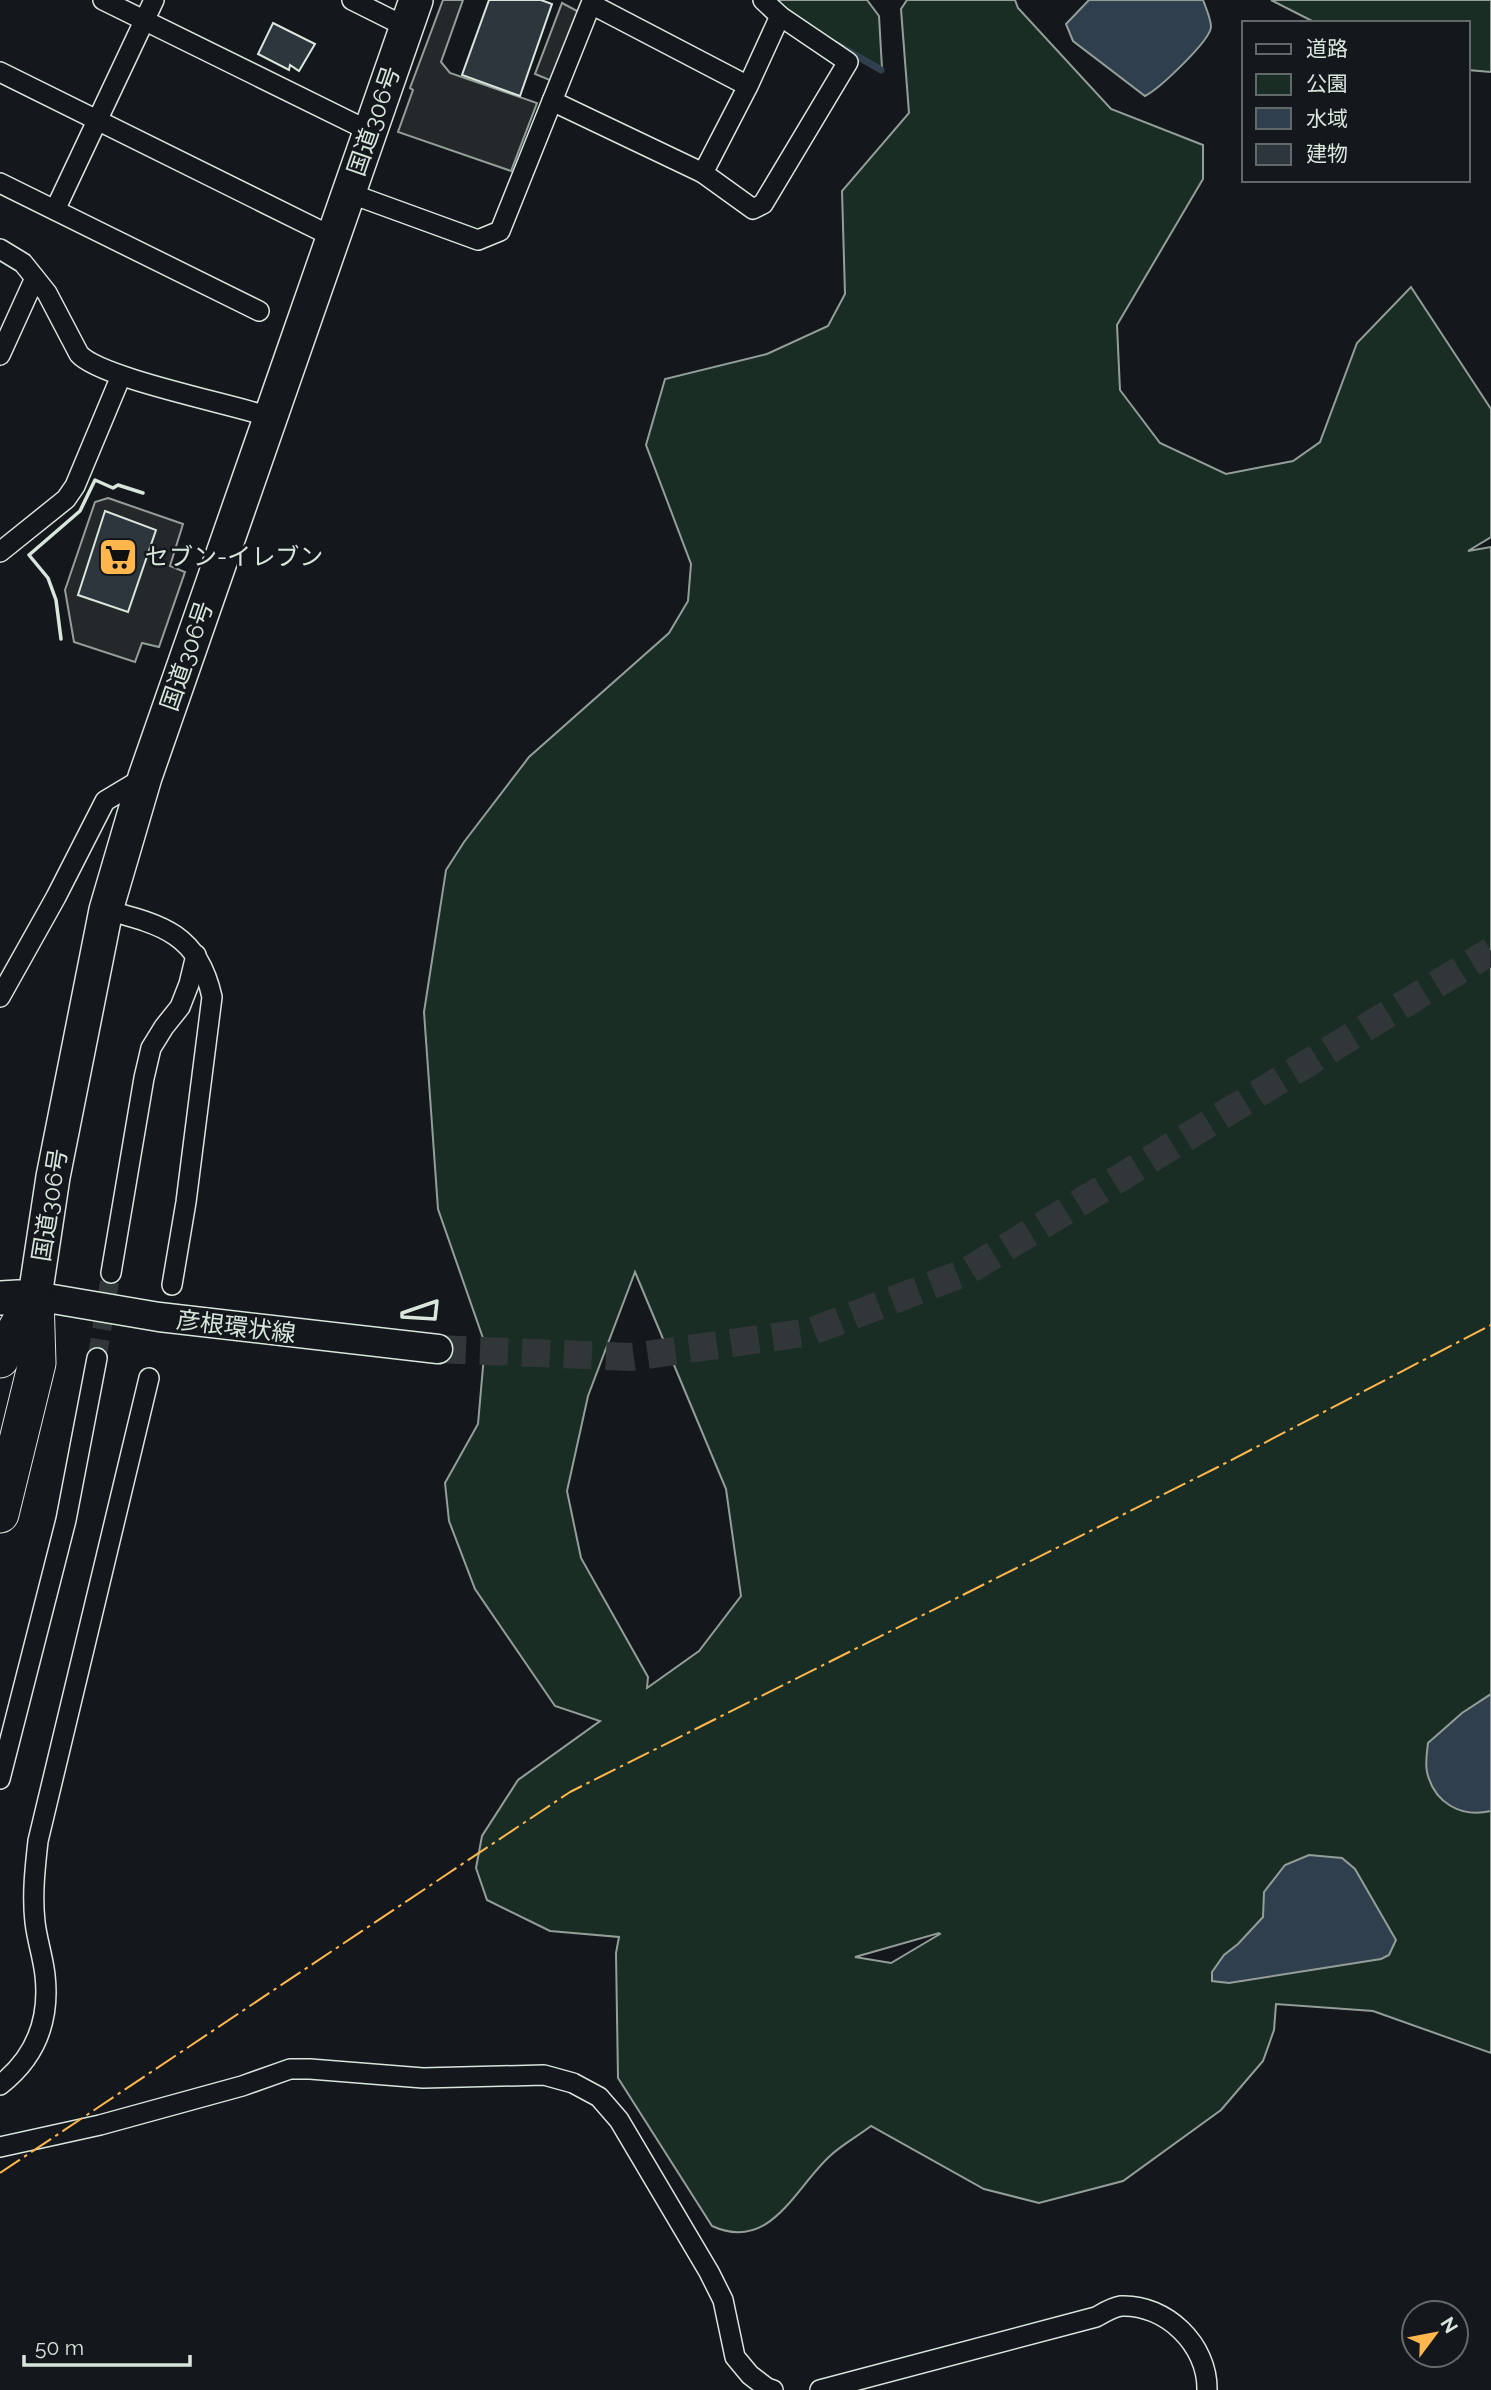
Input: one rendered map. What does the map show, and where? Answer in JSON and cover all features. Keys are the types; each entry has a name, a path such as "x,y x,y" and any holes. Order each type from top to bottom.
{"highway":[{"name":"国道306号","path":"18,1297 53,1177 106,910 145,777 411,14"},
{"path":"0,1359 18,1297"},
{"path":"0,1514 37,1363 18,1297"}],"main road":[{"name":"彦根環状線","path":"18,1297 186,1321 438,1349"}],"street":[{"path":"103,0 369,131"},
{"path":"55,210 154,0"},
{"path":"352,0 411,14"},
{"path":"552,101 703,173 752,209 763,204 848,62 780,16 763,0"},
{"path":"349,193 478,240 500,231 588,2 748,86"},
{"path":"703,173 780,16"},
{"path":"0,72 334,237"},
{"path":"0,183 259,311"},
{"path":"0,248 23,263 47,293 85,361 121,376 270,417"},
{"path":"0,355 35,278"},
{"path":"0,552 66,499 75,486 121,376"},
{"path":"0,997 57,897 105,801 145,777"},
{"path":"106,910 166,928 183,940 196,954 207,976 212,998 186,1202 172,1285"},
{"path":"111,1273 151,1048 180,1007 196,954"},
{"path":"0,1779 66,1520 97,1358"},
{"path":"0,2085 14,2074 27,2058 44,2020 47,1996 35,1921 34,1896 38,1841 149,1378"},
{"path":"0,2147 100,2125 242,2086 290,2069 423,2078 544,2075 573,2083 600,2097 619,2120 723,2300 735,2357 750,2375 767,2389 773,2390"},
{"path":"820,2390 1096,2317 1118,2306 1155,2311 1175,2323 1201,2359 1207,2375 1207,2390"}],"green space":[{"path":"776,0 867,0 879,16 882,68 801,22"},
{"path":"907,0 1015,0 1018,8 1111,109 1203,145 1203,179 1117,325 1120,390 1160,443 1226,474 1293,461 1320,442 1357,343 1411,287 1491,409 1491,537 1468,551 1491,547 1491,2053 1373,2011 1276,2004 1274,2030 1263,2061 1221,2110 1123,2181 1039,2203 984,2189 871,2126 831,2155 780,2213 766,2224 750,2231 733,2232 712,2226 618,2078 616,1953 619,1937 550,1931 487,1900 476,1868 482,1836 518,1780 600,1721 555,1706 475,1589 449,1521 445,1483 478,1424 485,1344 438,1209 424,1012 446,870 529,757 669,633 688,601 691,564 646,445 665,379 767,354 828,326 845,294 842,191 909,113 901,9","holes":["635,1272 726,1489 741,1596 699,1651 647,1688 648,1677 581,1558 567,1491 588,1396","939,1933 891,1963 855,1957"]},
{"path":"1271,0 1491,0 1491,72 1470,70 1470,21 1312,21"}],"shaded area":[{"path":"443,0 463,0 441,62 450,73 537,103 511,171 398,132 413,90 410,88"},
{"path":"562,3 579,12 552,81 535,74"},
{"path":"108,498 183,524 170,566 185,572 159,647 142,643 135,662 74,642 65,590 95,502"}],"water":[{"path":"1089,0 1203,0 1211,27 1202,43 1183,64 1145,96 1073,41 1066,24"},
{"path":"1491,1694 1491,1811 1480,1813 1459,1810 1442,1800 1431,1783 1426,1769 1428,1743 1462,1713"},
{"path":"1309,1855 1342,1858 1355,1869 1396,1940 1389,1955 1381,1959 1229,1983 1212,1981 1212,1972 1224,1955 1263,1917 1264,1892 1285,1865"}],"building":[{"path":"489,0 541,0 552,4 520,96 462,75"},
{"path":"273,23 315,44 299,71 290,65 289,70 258,54"},
{"name":"セブン-イレブン","path":"105,511 156,530 128,612 78,595"}],"waterway":[{"path":"845,49 881,70"}],"tunnel":[{"path":"438,1349 632,1357 810,1332 966,1272 1491,951"},
{"path":"97,1358 111,1273"}],"wall":[{"path":"61,639 56,600 48,578 29,555 80,511 95,480 113,488 118,485 143,493"},
{"path":"437,1301 435,1319 402,1317 402,1313 437,1301"}],"power":[{"path":"0,2173 570,1792 1218,1467 1491,1325"}],"place":[{"name":"セブン-イレブン","path":"118,557"}]}
